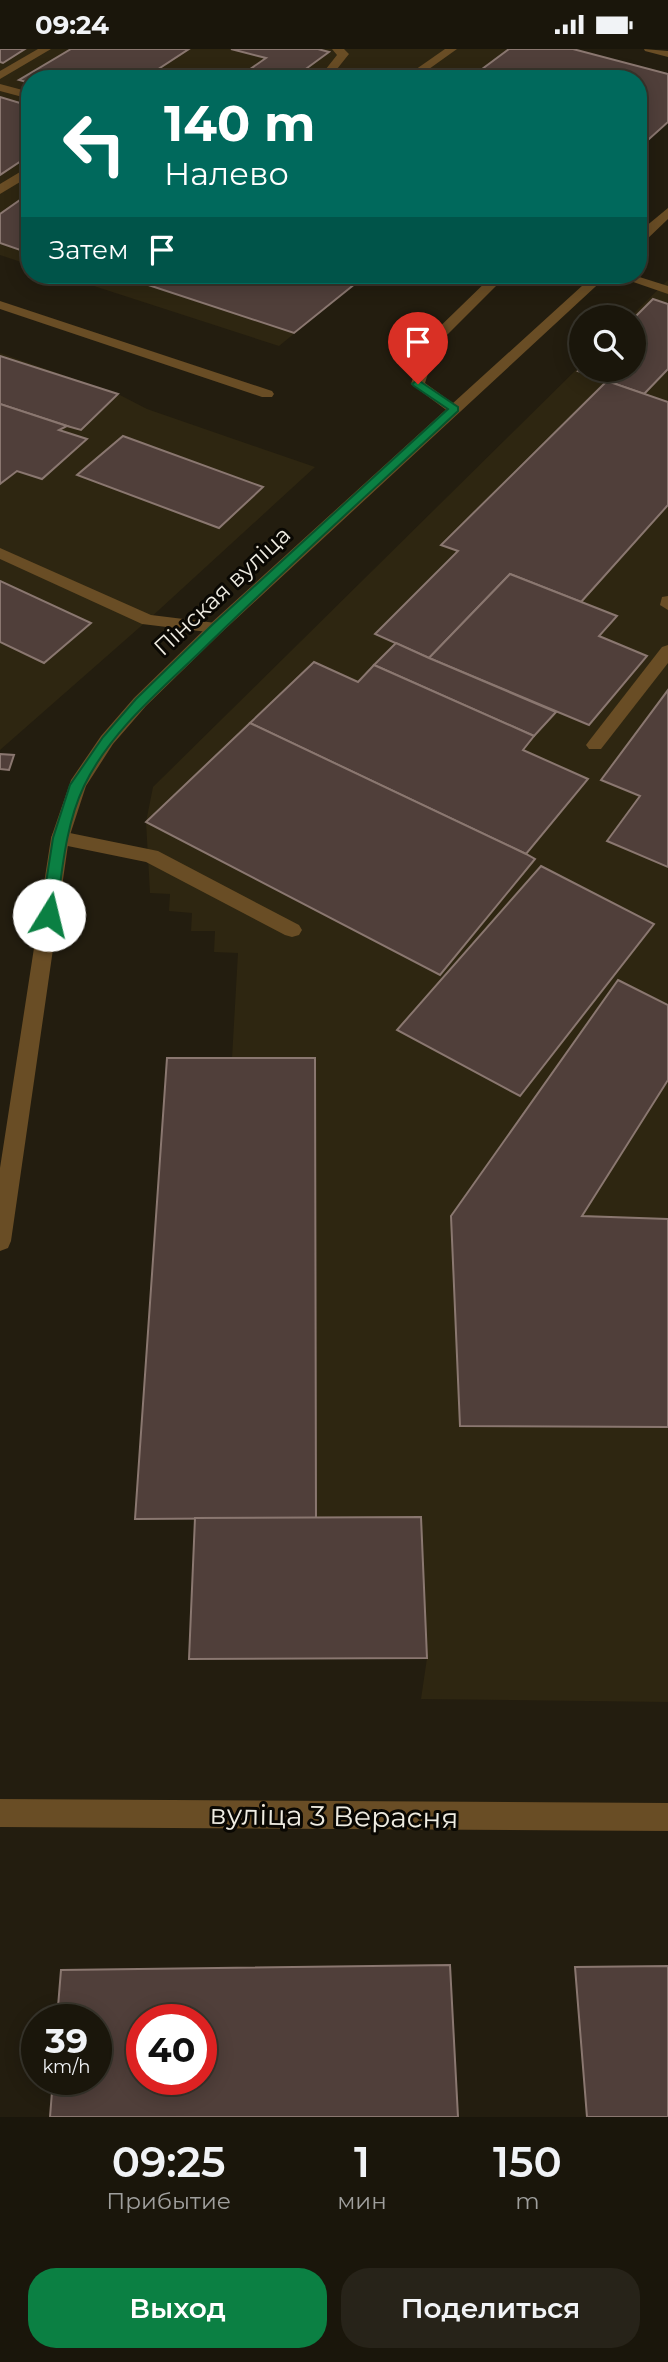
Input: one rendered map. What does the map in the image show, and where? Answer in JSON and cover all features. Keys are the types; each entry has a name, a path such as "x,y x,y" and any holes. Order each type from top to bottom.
{"street":[{"path":"0,76 46,49"},
{"path":"331,70 343,54 337,49"},
{"path":"420,70 452,49"},
{"path":"649,49 668,54"},
{"path":"0,87 21,93"},
{"path":"0,190 21,176"},
{"path":"647,232 668,212"},
{"path":"647,283 668,290"},
{"path":"454,409 418,384 430,344 491,284"},
{"name":"Пінская вуліца","path":"0,1241 7,1147 60,838 77,785 107,740 140,702 216,628 591,284"},
{"path":"0,305 267,394"},
{"path":"0,553 148,620 216,628"},
{"path":"595,745 668,652"},
{"path":"60,838 151,856 292,930"},
{"name":"вуліца 3 Верасня","path":"0,1813 668,1817"}],"shaded area":[{"path":"0,49 573,49 668,74 668,122 647,141 647,70 21,70 21,262 0,255"},
{"path":"668,280 668,1702 421,1699 427,1658 189,1659 195,1519 135,1519 167,1058 232,1058 238,953 214,952 215,931 191,931 192,913 169,911 170,894 150,893 146,822 153,787 569,377 569,382 646,382 646,305 642,305"},
{"path":"88,284 355,284 279,346"},
{"path":"0,353 118,394 147,409 315,467 148,620 0,750"}],"building":[{"path":"0,49 25,49 3,63 0,62"},
{"path":"71,49 189,49 157,70 36,70"},
{"path":"231,49 318,49 329,52 304,70 249,70 266,58"},
{"path":"509,49 573,49 668,74 668,122 647,141 647,70 481,70"},
{"path":"0,97 21,103 21,161 0,175"},
{"path":"21,199 21,250 0,243 0,214"},
{"path":"145,284 355,284 294,333"},
{"path":"653,299 668,304 668,369 644,394 610,382 646,382 646,306"},
{"path":"0,356 118,394 81,430 67,426 0,404"},
{"path":"606,382 668,402 668,505 581,602 510,574 429,658 375,634 458,551 441,545"},
{"path":"0,404 67,426 59,430 87,439 42,479 17,471 0,484"},
{"path":"123,436 263,487 219,528 77,475"},
{"path":"510,574 617,616 599,636 647,656 589,725 429,658"},
{"path":"0,581 91,623 44,663 0,642"},
{"path":"396,643 556,712 534,736 374,665"},
{"path":"314,662 358,682 374,665 534,736 523,750 588,779 526,854 250,723"},
{"path":"668,690 668,867 607,841 640,796 601,780"},
{"path":"250,723 535,859 440,975 146,822"},
{"path":"0,754 14,755 9,770 0,769"},
{"path":"541,866 654,924 520,1096 397,1030"},
{"path":"618,980 668,1005 668,1080 582,1216 668,1219 668,1427 460,1426 451,1216"},
{"path":"167,1058 315,1058 316,1518 135,1519"},
{"path":"421,1517 427,1658 189,1659 195,1518"},
{"path":"450,1965 458,2117 50,2117 52,2095 112,2095 112,2004 58,2004 61,1970"},
{"path":"668,1966 668,2117 587,2117 575,1967"}],"route":[{"path":"49,915 60,838 77,785 107,740 140,702 216,628 454,409 418,384"}]}
